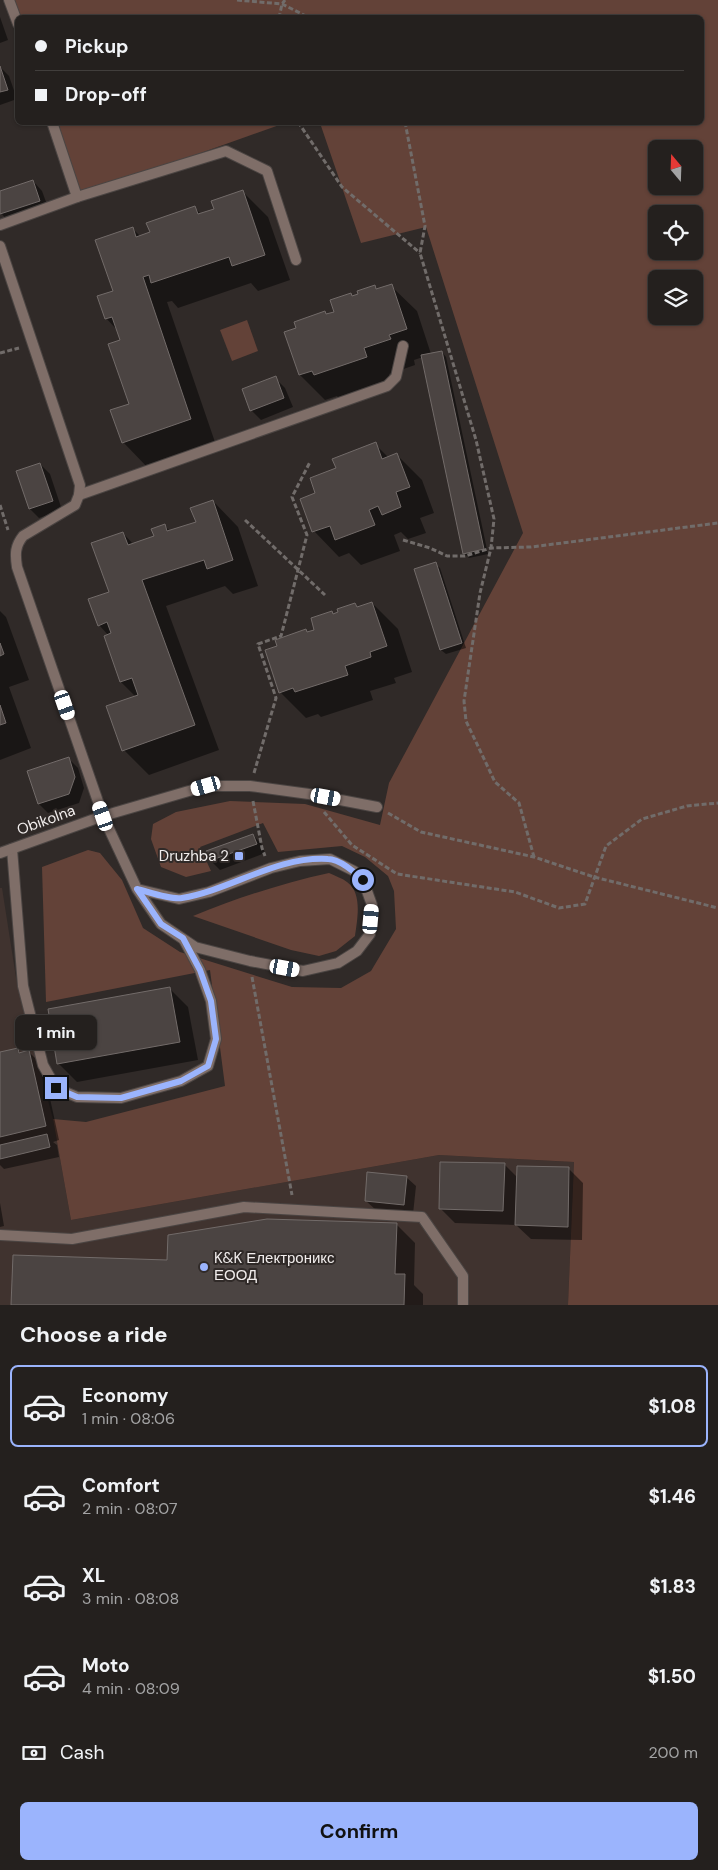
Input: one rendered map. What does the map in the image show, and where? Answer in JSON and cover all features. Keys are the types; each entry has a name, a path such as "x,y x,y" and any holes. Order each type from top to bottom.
{"street":[{"path":"9,0 15,16"},
{"path":"53,125 77,197"},
{"path":"0,224 77,197 226,151 267,171 296,260"},
{"path":"0,246 80,485 75,505 31,530 16,544 17,567 103,816 137,889 161,924 195,947 250,962 303,971 321,967 338,963 357,951 370,934 372,905 363,880 354,871 330,858 300,861 271,868 209,892 179,899 137,889"},
{"path":"79,495 388,386 396,377 403,346"},
{"name":"Obikolna","path":"0,853 103,816 206,786 250,786 308,794 377,807"},
{"path":"12,849 23,986 43,1065 56,1088 77,1097 121,1098 181,1081 208,1066 216,1039 211,1001 200,970 183,938"},
{"path":"0,1235 72,1239 244,1207 422,1218 463,1276 463,1305"}],"path":[{"path":"237,0 282,4 304,15"},
{"path":"280,15 285,0"},
{"path":"300,125 342,187 420,253"},
{"path":"406,125 426,226 420,253 476,440 494,519 491,548 480,593 465,691 466,721 495,782 519,803 534,857"},
{"path":"271,868 262,848 250,786 276,698 258,644 281,636 306,536 292,497 310,462"},
{"path":"0,505 12,541 16,544"},
{"path":"245,520 325,595"},
{"path":"403,540 447,556 465,556 491,548 531,547 718,523"},
{"path":"308,794 352,845 397,874 515,892 559,908 585,904 606,846 642,819 687,806 718,803"},
{"path":"377,807 421,832 534,857 594,877 718,908"},
{"path":"250,962 295,1210"}],"shaded area":[{"path":"9,0 718,0 718,1305 568,1305 574,1162 439,1155 71,1220 53,1119 86,1122 225,1086 210,970 46,1002 42,867 88,850 100,853 122,880 143,928 180,952 292,987 341,988 371,971 396,929 394,891 388,876 365,857 342,846 278,852 263,823 200,847 211,871 186,877 161,867 151,839 153,824 176,812 230,801 305,804 380,825 389,783 523,533 426,227 361,243 321,125 704,125 704,15 16,15"},
{"path":"53,125 279,125 77,197"},
{"path":"247,320 258,351 232,361 220,330"},
{"path":"329,873 341,878 352,887 358,907 355,936 336,951 319,956 291,950 193,916 260,891"},
{"path":"0,888 2,888 17,984 53,1119 71,1220 439,1155 574,1162 568,1305 0,1305"}],"building":[{"path":"0,66 8,90 0,92"},
{"path":"33,180 40,201 0,214 0,191"},
{"path":"243,190 265,255 232,266 229,257 151,283 149,275 143,277 191,419 122,443 110,410 129,404 108,344 120,340 112,317 105,319 97,296 113,291 95,240 133,227 136,237 150,232 146,223 195,206 198,214 214,209 211,201"},
{"path":"392,284 407,329 389,335 391,339 364,348 367,357 314,375 312,371 299,375 284,332 296,328 294,322 325,311 326,314 334,312 330,300 351,293 352,296 358,294 357,291 375,285 376,289"},
{"path":"442,351 484,549 463,554 421,355"},
{"path":"276,376 284,398 250,411 242,389"},
{"path":"376,442 382,459 397,453 410,487 396,492 401,507 382,515 378,506 369,510 375,525 335,540 330,526 312,532 300,499 315,493 310,478 336,468 332,459"},
{"path":"40,463 53,501 29,509 16,471"},
{"path":"213,500 233,560 207,569 204,560 142,580 195,725 122,751 106,706 138,695 132,678 120,682 104,636 111,633 107,622 98,626 88,599 109,592 91,543 123,532 128,545 154,536 151,529 165,524 167,531 196,522 190,508"},
{"path":"436,562 462,643 440,650 414,569"},
{"path":"372,602 387,646 370,652 371,657 345,666 348,675 295,692 293,688 279,693 265,650 277,646 275,640 306,629 307,632 314,630 311,618 332,611 333,614 338,612 337,609 355,603 357,607"},
{"path":"0,643 4,654 0,656"},
{"path":"0,705 6,723 0,725"},
{"path":"69,757 75,777 69,794 38,804 27,771"},
{"path":"253,834 257,844 209,861 206,851"},
{"path":"170,987 180,1042 57,1064 48,1009"},
{"path":"18,1048 19,1053 29,1050 46,1126 0,1137 0,1052"},
{"path":"47,1134 50,1147 0,1159 0,1145"},
{"path":"440,1162 505,1163 503,1211 439,1209"},
{"path":"517,1166 569,1167 568,1227 515,1225"},
{"path":"367,1172 407,1176 404,1205 365,1201"},
{"name":"K&K Електроникс ЕООД","path":"267,1219 397,1223 395,1274 405,1274 404,1305 11,1305 13,1255 167,1260 168,1235"}],"place":[{"name":"Druzhba 2","path":"239,856"},
{"name":"K&K Електроникс ЕООД","path":"204,1267"}],"route":[{"path":"56,1088 77,1097 121,1098 181,1081 208,1066 216,1039 211,1001 200,970 183,938 161,924 137,889 179,899 209,892 271,868 300,861 330,858 354,871 363,880"}]}
